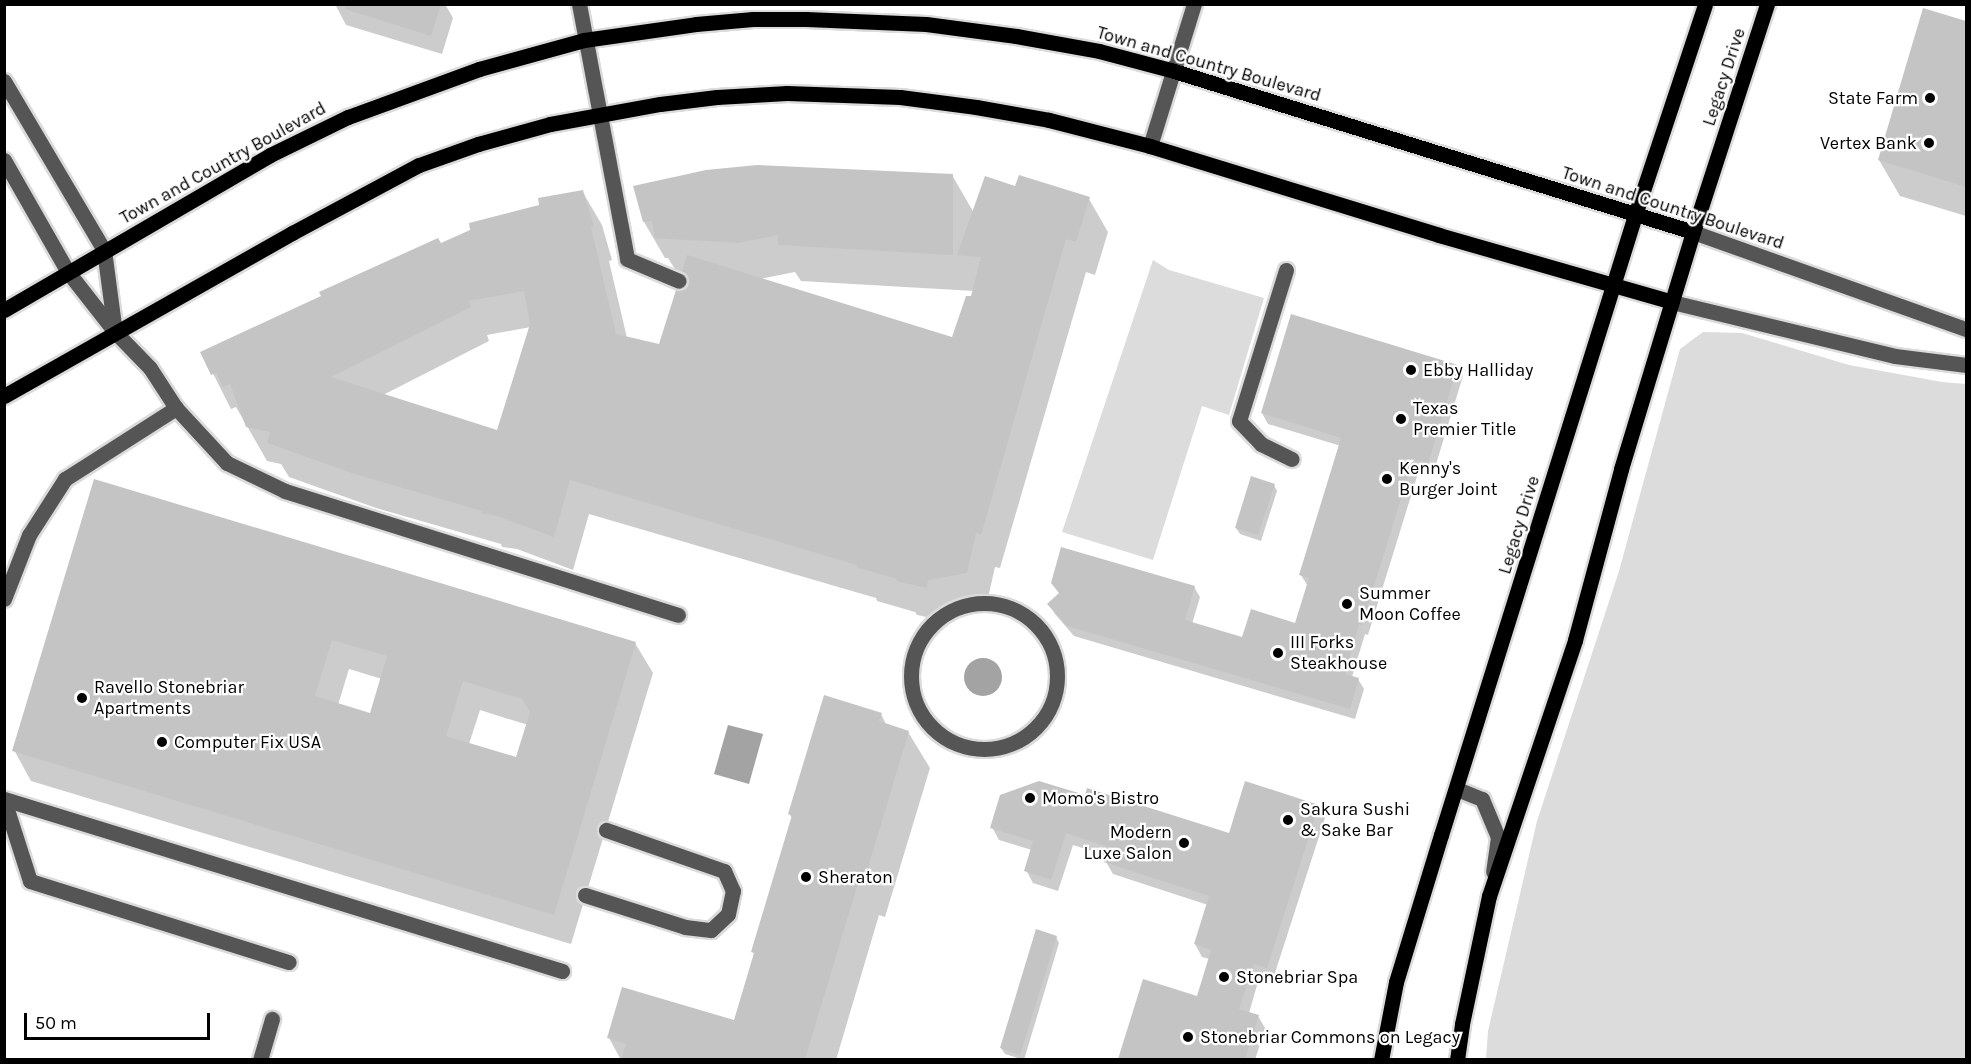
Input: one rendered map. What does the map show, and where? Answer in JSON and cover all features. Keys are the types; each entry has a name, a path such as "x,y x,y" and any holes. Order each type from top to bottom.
{"main road":[{"name":"Legacy Drive","path":"1381,1059 1396,982 1635,215 1705,4"},
{"name":"Legacy Drive","path":"1457,1059 1462,1024 1489,896 1575,640 1621,469 1693,232 1767,4"},
{"name":"Town and Country Boulevard","path":"4,310 270,155 348,117 479,69 584,40 662,28 753,19 885,21 962,28 1057,43 1174,71 1693,232"},
{"path":"4,396 115,332 419,165 500,138 598,114 717,97 787,93 900,97 1014,113 1150,146 1439,235 1672,302"}],"street":[{"path":"579,4 627,259 679,281"},
{"path":"1150,146 1194,4"},
{"path":"4,81 104,250 115,332"},
{"path":"4,160 68,272 115,332 150,368 176,408 227,463 285,491 678,615"},
{"name":"Town and Country Boulevard","path":"1693,232 1966,329"},
{"path":"1286,270 1239,421 1261,444 1292,459"},
{"path":"1672,302 1895,356 1966,365"},
{"path":"4,599 29,535 65,479 176,408"},
{"path":"983,603 1005,606 1029,619 1047,639 1059,668 1056,691 1044,719 1022,740 993,749 962,746 938,733 920,711 911,685 913,659 924,635 942,617 962,607 983,603"},
{"path":"1457,789 1482,800 1498,837 1489,896"},
{"path":"4,800 30,881 290,962"},
{"path":"4,800 562,971"},
{"path":"585,895 685,927 711,930 728,914 733,891 724,871 606,830"},
{"path":"260,1059 272,1019"}],"shaded area":[{"path":"1153,260 1169,270 1264,298 1229,415 1202,406 1153,560 1062,532"},
{"path":"1703,332 1742,333 1849,365 1942,382 1966,384 1966,1059 1486,1059 1488,1031 1537,821 1619,571 1680,349"},
{"path":"983,658 996,664 1002,677 996,690 983,696 970,690 964,677 970,664"},
{"path":"728,725 763,734 749,784 714,774"}],"building":[{"path":"346,4 441,4 431,36 345,9"},
{"path":"1923,8 1966,21 1966,187 1878,160"},
{"path":"757,165 953,174 953,255 778,245 778,235 739,243 655,238 652,221 643,222 633,186 706,170"},
{"path":"1019,175 1090,197 1076,242 1066,239 981,535 976,533 967,573 928,580 927,588 896,581 897,579 856,567 857,565 570,480 554,537 497,516 481,513 482,511 355,474 267,443 270,432 246,427 230,384 223,387 216,373 211,375 200,352 321,296 319,292 438,238 441,243 470,230 469,223 539,205 538,198 583,190 594,226 591,227 616,334 659,344 676,290 684,289 688,284 687,276 682,272 687,255 952,337 966,296 971,296 981,257 957,255 985,176 1015,186","holes":["524,291 530,324 497,430 331,377 471,307 469,301"]},
{"path":"1291,314 1458,365 1428,464 1413,460 1362,625 1359,624 1345,674 1359,678 1350,709 1067,626 1047,604 1059,593 1051,583 1061,547 1195,586 1185,620 1242,637 1251,609 1295,623 1309,578 1299,575 1341,438 1261,413"},
{"path":"1251,476 1275,484 1258,535 1235,528"},
{"name":"Ravello Stonebriar Apartments","path":"94,479 636,642 554,915 12,751","holes":["332,640 387,656 370,713 315,696","463,681 522,699 530,712 516,757 446,736"]},
{"name":"Sheraton","path":"824,695 882,713 879,721 909,731 864,881 859,880 805,1059 621,1059 626,1044 607,1038 622,987 734,1020 754,953 751,952 792,815 788,814"},
{"path":"1039,781 1085,795 1087,788 1229,833 1245,781 1319,805 1267,968 1254,964 1239,1009 1259,1015 1245,1059 1118,1059 1143,979 1197,996 1211,950 1194,944 1209,896 1104,862 1109,847 1066,833 1051,880 1024,871 1033,841 990,828 1000,795"},
{"path":"1036,929 1057,936 1020,1055 1000,1048"}],"place":[{"name":"State Farm","path":"1930,98"},
{"name":"Vertex Bank","path":"1929,143"},
{"name":"Ebby Halliday","path":"1411,370"},
{"name":"Texas Premier Title","path":"1401,419"},
{"name":"Kenny's Burger Joint","path":"1387,479"},
{"name":"Summer Moon Coffee","path":"1347,604"},
{"name":"III Forks Steakhouse","path":"1278,653"},
{"name":"Ravello Stonebriar Apartments","path":"82,698"},
{"name":"Computer Fix USA","path":"162,742"},
{"name":"Momo's Bistro","path":"1030,798"},
{"name":"Sakura Sushi & Sake Bar","path":"1288,820"},
{"name":"Modern Luxe Salon","path":"1184,843"},
{"name":"Sheraton","path":"806,877"},
{"name":"Stonebriar Spa","path":"1224,977"},
{"name":"Stonebriar Commons on Legacy","path":"1188,1037"}]}
